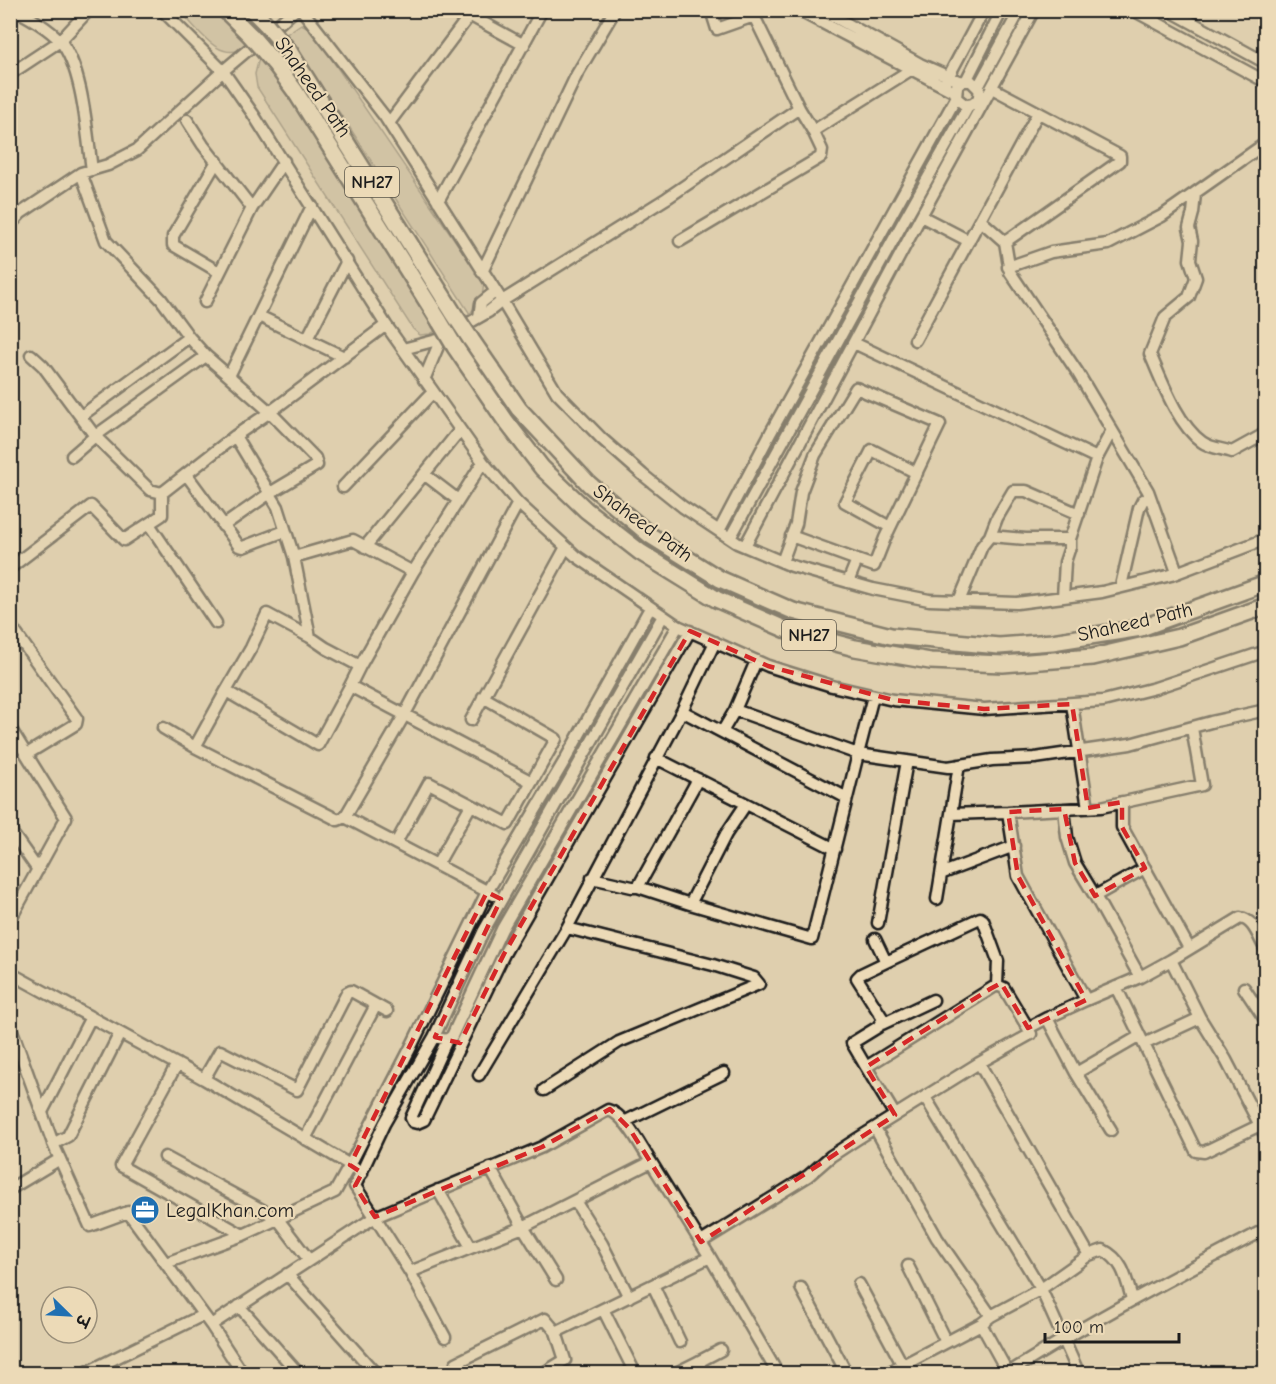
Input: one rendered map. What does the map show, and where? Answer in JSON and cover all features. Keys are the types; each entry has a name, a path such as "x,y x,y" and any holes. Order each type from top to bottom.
{"highway":[{"name":"Shaheed Path","path":"225,10 251,36 295,91 455,347 504,420 542,468 586,510 640,552 716,599 787,630 855,648 930,661 1003,664 1093,657 1179,637 1266,606"},
{"name":"Shaheed Path","path":"252,10 289,51 454,314 519,409 589,484 651,536 710,573 793,611 891,636 999,646 1052,642 1141,628 1266,583"}],"street":[{"path":"10,74 60,41 89,10"},
{"path":"162,10 223,71 284,161 386,325 483,462 518,503 566,547 678,626 756,661 832,686 893,700 984,709 1103,701 1155,688 1266,651"},
{"path":"10,225 21,213 87,172 108,165 137,150 223,71 295,10"},
{"path":"302,10 389,123 483,272 491,290 511,315 557,393 602,440 643,475 683,507 730,538 782,562 848,582 929,600 1017,603 1102,592 1177,572 1266,539"},
{"path":"438,201 542,10"},
{"path":"483,272 577,74 615,10"},
{"path":"680,241 821,157 822,150 754,16 717,29 711,10"},
{"path":"798,10 945,82 961,104 969,105"},
{"path":"822,10 915,67"},
{"path":"945,82 984,10"},
{"path":"719,531 956,95 957,86 963,82 1002,10"},
{"path":"730,538 969,105 979,98 978,87 1020,10"},
{"path":"745,546 1034,10"},
{"path":"1133,10 1266,82"},
{"path":"1169,10 1266,63"},
{"path":"12,11 25,14 60,41 70,59 78,80 87,172 106,241 161,299 206,356 270,412 315,458 317,465 270,493 223,526"},
{"path":"389,123 465,13 524,45"},
{"path":"813,131 915,67"},
{"path":"945,82 974,83 978,87"},
{"path":"992,88 1120,156 1120,161 1005,242"},
{"path":"403,349 441,339 483,314 667,198 799,108"},
{"path":"915,340 1038,113"},
{"path":"188,120 202,145 217,161 252,208"},
{"path":"1008,267 1051,252 1108,244 1162,216 1266,143"},
{"path":"217,161 173,236 173,245 219,272"},
{"path":"205,302 252,208 284,161"},
{"path":"1195,194 1189,228 1192,241 1191,260 1196,278 1189,297 1165,317 1150,354 1168,396 1186,425 1201,441 1232,452 1266,431"},
{"path":"229,376 312,206"},
{"path":"921,216 969,240"},
{"path":"980,220 1005,242 1008,267 1078,373 1148,491 1177,572"},
{"path":"307,339 347,261"},
{"path":"483,314 481,303 491,290"},
{"path":"483,314 511,315"},
{"path":"259,316 344,357"},
{"path":"162,493 235,436 386,325"},
{"path":"81,416 189,337"},
{"path":"424,380 441,339"},
{"path":"854,343 1097,458"},
{"path":"31,356 43,366 95,436 150,490 162,493"},
{"path":"72,456 95,436 206,356"},
{"path":"782,562 791,536 796,524 801,492 815,455 855,387 940,424 874,566 791,536"},
{"path":"343,488 433,392"},
{"path":"365,547 460,430"},
{"path":"1063,597 1065,562 1070,539 1097,458 1111,432"},
{"path":"235,436 278,507 294,557 310,637"},
{"path":"891,527 845,502 872,450 917,473"},
{"path":"226,691 318,745 413,572 483,462"},
{"path":"186,474 238,546 243,547 285,531"},
{"path":"424,474 458,500"},
{"path":"959,601 982,546 990,536 991,530 1013,491 1026,491 1079,514"},
{"path":"12,564 91,506 124,540 162,515 162,493"},
{"path":"1121,586 1143,500"},
{"path":"163,728 195,747 338,820 345,817 405,714 518,503"},
{"path":"149,524 216,623"},
{"path":"990,536 1070,539"},
{"path":"294,557 353,540 413,572"},
{"path":"471,720 566,547"},
{"path":"848,582 857,560"},
{"path":"166,1263 243,1235 335,1192 410,1049 487,892 565,760 650,608"},
{"path":"195,747 251,648 267,614 360,666"},
{"path":"445,1336 410,1272 355,1186 384,1125 434,1037 483,932 663,616"},
{"path":"10,625 76,719 76,724 27,754"},
{"path":"678,626 502,929 411,1118 413,1122 424,1120 504,954 690,631"},
{"path":"479,1075 567,928 682,711 715,642"},
{"path":"722,732 735,710 756,661"},
{"path":"350,686 532,782"},
{"path":"592,878 638,887 812,939 873,696"},
{"path":"396,843 429,783 508,824 556,739 483,697"},
{"path":"1072,704 1088,808"},
{"path":"735,710 858,754 948,767 992,760 1079,753 1130,744 1266,710"},
{"path":"682,711 847,798"},
{"path":"10,728 66,818 10,920"},
{"path":"951,814 1088,808 1202,785 1192,728"},
{"path":"656,758 835,849"},
{"path":"878,923 907,761"},
{"path":"937,899 959,765"},
{"path":"638,887 698,779"},
{"path":"1122,802 1122,827 1190,948"},
{"path":"690,904 726,834 746,804"},
{"path":"437,865 471,805"},
{"path":"1064,809 1067,837 1075,863 1140,977"},
{"path":"1008,812 1018,876 1086,1000"},
{"path":"345,817 501,899"},
{"path":"10,830 38,870"},
{"path":"943,873 1014,846"},
{"path":"1095,896 1145,868"},
{"path":"882,1024 883,1019 857,978 977,918 982,920 999,961 997,985"},
{"path":"1028,1028 1140,977 1240,918 1250,922 1266,950"},
{"path":"544,1090 620,1042 759,984 753,978 713,965 567,928"},
{"path":"875,939 886,962"},
{"path":"1171,960 1200,1018 1226,1060 1266,1137"},
{"path":"10,973 204,1079 362,1173"},
{"path":"701,1242 808,1176 831,1156 874,1128 1030,1034 1004,988 997,985"},
{"path":"866,1067 997,985"},
{"path":"1116,987 1196,1151 1204,1152 1260,1125"},
{"path":"1244,988 1266,1021"},
{"path":"204,1079 220,1051 297,1090 347,993 351,992 387,1011"},
{"path":"895,1116 852,1043 882,1024 933,1000"},
{"path":"305,1139 376,1005"},
{"path":"42,1112 91,1017"},
{"path":"1047,1018 1076,1073 1111,1130"},
{"path":"1076,1073 1142,1040 1200,1018"},
{"path":"11,1027 53,1144 90,1226 128,1212 211,1325 243,1374"},
{"path":"53,1144 68,1136 120,1033"},
{"path":"434,1037 447,1040"},
{"path":"979,1063 1089,1255"},
{"path":"177,1064 121,1166 243,1235"},
{"path":"624,1122 724,1072"},
{"path":"925,1097 1041,1289 1080,1374"},
{"path":"211,1325 375,1217 542,1147 608,1110 618,1114 651,1162 778,1374"},
{"path":"874,1128 937,1238 991,1316"},
{"path":"165,1157 277,1218 309,1260"},
{"path":"10,1189 60,1159"},
{"path":"410,1272 523,1227 651,1162"},
{"path":"490,1168 556,1280"},
{"path":"438,1190 471,1247"},
{"path":"574,1201 602,1244 629,1297"},
{"path":"981,1324 1007,1373 1132,1299 1266,1229"},
{"path":"886,1374 981,1324 991,1316 1041,1289 1089,1255 1103,1250 1115,1256 1126,1277 1132,1299"},
{"path":"556,1332 710,1257"},
{"path":"908,1266 946,1342"},
{"path":"287,1274 376,1374"},
{"path":"859,1284 902,1364"},
{"path":"653,1285 680,1342"},
{"path":"801,1288 847,1374"},
{"path":"239,1306 299,1374"},
{"path":"603,1309 632,1367"},
{"path":"83,1374 203,1315"},
{"path":"456,1363 544,1319 556,1332 565,1360 542,1374"},
{"path":"674,1374 720,1350"},
{"path":"698,1362 704,1374"}],"highlighted area":[{"path":"690,631 768,666 893,700 984,709 1072,704 1088,808 1122,802 1122,827 1145,868 1095,896 1075,863 1064,809 1008,812 1018,876 1086,1000 1028,1028 1001,983 990,989 866,1067 895,1115 701,1242 629,1128 610,1109 542,1147 375,1217 355,1186 362,1173 350,1165 487,892 501,899 435,1037 460,1043 504,954"}],"shaded area":[{"path":"180,11 217,11 248,45 238,51 229,52 219,49 202,35"},
{"path":"301,24 311,29 484,283 482,297 470,314 348,125 285,35"},
{"path":"259,58 297,104 440,329 430,334 420,335 413,329 257,87 255,74"}],"place":[{"name":"LegalKhan.com","path":"145,1210"}]}
